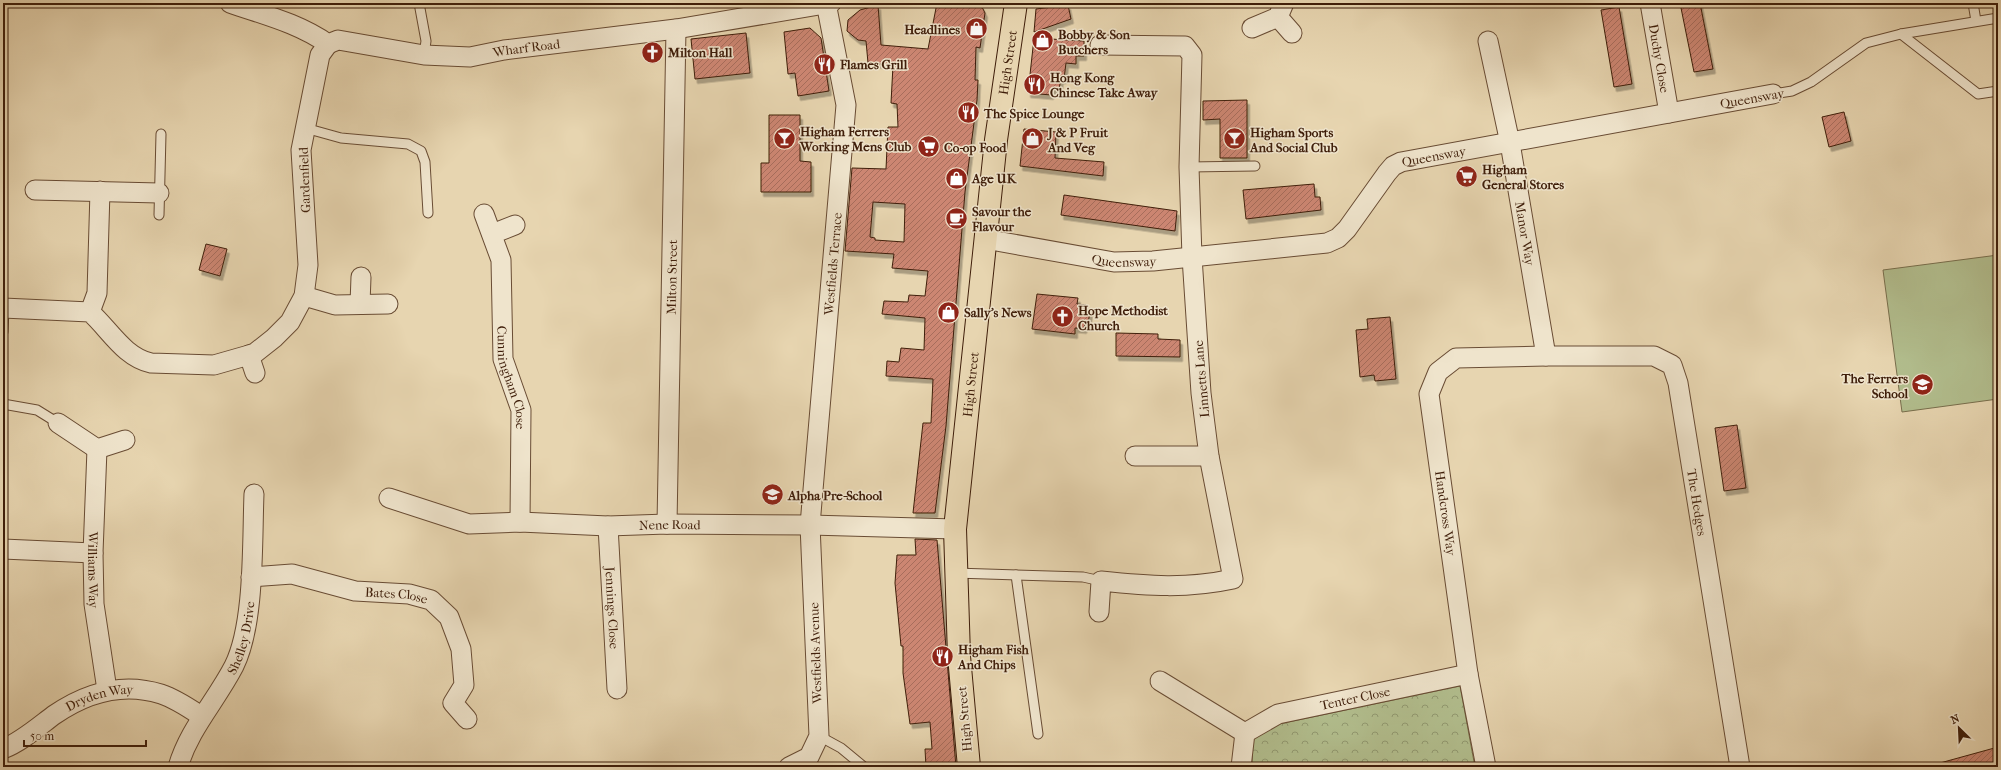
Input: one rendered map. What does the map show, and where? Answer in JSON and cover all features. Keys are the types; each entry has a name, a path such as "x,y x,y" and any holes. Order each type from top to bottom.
{"main road":[{"name":"High Street","path":"969,767 959,656 955,573 955,529 985,239 1002,95 1016,3"}],"street":[{"path":"230,3 292,24 314,34 328,44"},
{"name":"Wharf Road","path":"328,44 338,40 424,55 470,57 504,50 676,29 828,3"},
{"name":"Westfields Terrace","path":"810,525 846,105 828,3"},
{"name":"Duchy Close","path":"1650,3 1669,114"},
{"path":"1252,28 1281,10 1292,33"},
{"name":"Milton Street","path":"667,524 676,29"},
{"name":"Manor Way","path":"1488,41 1510,143 1546,356"},
{"name":"Gardenfield","path":"90,312 101,321 127,351 141,361 176,365 214,364 255,353 274,338 290,322 304,296 308,265 301,150 320,55 328,44"},
{"name":"Linnetts Lane","path":"1100,44 1185,46 1192,55 1189,167 1192,257 1201,393 1209,456 1233,579 1211,584 1159,587 1101,581"},
{"name":"Queensway","path":"985,239 1114,262 1153,261 1327,243 1338,238 1347,229 1387,173 1397,164 1773,94"},
{"path":"35,190 159,193"},
{"path":"3,308 90,312 97,293 100,192"},
{"name":"Cunningham Close","path":"484,214 501,260 503,359 521,410 520,522"},
{"path":"492,234 515,225"},
{"path":"360,304 361,277"},
{"path":"304,296 335,304 388,304"},
{"path":"249,355 255,373"},
{"name":"Handcross Way","path":"1486,767 1468,674 1429,394 1438,372 1456,358 1546,356"},
{"name":"The Hedges","path":"1546,356 1654,356 1672,365 1678,383 1740,767"},
{"path":"58,423 97,449 125,440"},
{"name":"Williams Way","path":"97,449 93,553 94,604 107,690"},
{"path":"1135,456 1209,456"},
{"name":"Shelley Drive","path":"178,767 184,749 202,716 234,666 246,630 251,577 254,494"},
{"name":"Nene Road","path":"389,498 469,524 520,522 608,526 667,524 810,525 955,529"},
{"name":"Westfields Avenue","path":"789,767 811,762 819,736 810,525"},
{"name":"Jennings Close","path":"608,526 617,689"},
{"path":"3,549 93,553"},
{"name":"Bates Close","path":"251,577 292,574 355,591 409,594 431,600 449,617 461,649 464,685 453,703 466,719"},
{"path":"1099,612 1101,581"},
{"name":"Tenter Close","path":"1245,733 1278,714 1468,674"},
{"path":"1160,681 1245,733 1241,767"},
{"name":"Dryden Way","path":"3,750 81,699 107,690 135,688 161,694 175,700 202,716"}],"lane":[{"path":"419,3 426,41 424,55"},
{"path":"1973,3 1976,21"},
{"name":"Queensway","path":"1773,94 1792,90 1811,82 1866,43 1901,34 1998,18"},
{"path":"1901,34 1978,94 1998,90"},
{"path":"305,128 341,138 408,144 421,151 425,162 428,213"},
{"path":"159,215 161,134"},
{"path":"1189,167 1255,166"},
{"path":"3,308 3,332"},
{"path":"3,404 37,410 58,423"},
{"name":"Linnetts Lane","path":"955,573 1083,577 1101,581"},
{"path":"1016,575 1038,734"},
{"path":"819,736 841,748 864,767"}],"green space":[{"path":"1998,255 1998,399 1902,412 1883,270"},
{"path":"1460,686 1475,767 1252,767 1253,737 1279,724"}],"building":[{"path":"937,3 971,3 981,5 985,13 980,48 976,47 975,80 978,80 977,100 965,192 946,426 935,513 913,513 923,423 931,423 933,379 886,376 887,361 899,362 901,348 924,350 925,318 882,314 884,301 908,302 909,295 925,296 928,271 892,268 894,254 845,251 852,168 886,169 888,127 898,127 897,104 891,103 893,65 868,63 866,41 858,40 847,31 848,20 860,10 878,5 881,45 928,49","holes":["873,202 905,204 904,242 875,240 875,238 870,237"]},
{"path":"1680,3 1700,3 1713,69 1694,72"},
{"path":"1068,5 1071,19 1034,32 1036,9"},
{"path":"1619,7 1632,84 1614,87 1601,10"},
{"path":"810,28 821,38 829,91 798,96 795,73 788,74 784,32"},
{"path":"746,33 750,73 695,79 691,39"},
{"path":"1034,38 1084,41 1084,56 1076,56 1076,64 1066,63 1064,79 1061,79 1059,89 1051,90 1051,95 1028,93"},
{"name":"Higham Sports And Social Club","path":"1247,100 1247,158 1220,158 1220,119 1203,120 1203,101"},
{"path":"1844,112 1851,141 1829,147 1822,117"},
{"name":"Higham Ferrers Working Mens Club","path":"769,115 800,115 800,161 811,162 811,192 761,192 761,163 769,163"},
{"path":"1024,129 1056,132 1055,158 1104,162 1103,176 1020,166"},
{"path":"1314,184 1315,197 1320,197 1321,210 1246,219 1243,190"},
{"path":"1064,195 1177,211 1175,231 1061,215"},
{"path":"206,244 227,249 220,276 199,270"},
{"name":"Hope Methodist Church","path":"1037,294 1078,298 1077,304 1086,305 1086,310 1090,311 1088,324 1085,323 1084,329 1075,328 1075,334 1032,329"},
{"path":"1390,317 1396,379 1375,381 1374,375 1360,377 1356,330 1368,329 1367,319"},
{"path":"1116,333 1158,334 1158,339 1180,340 1180,357 1116,356"},
{"path":"1737,425 1746,488 1724,491 1715,428"},
{"path":"915,539 937,540 956,767 926,767 925,749 932,749 930,722 910,724 903,673 903,646 901,646 895,583 897,555 916,555"},
{"path":"1998,747 1998,767 1940,767 1940,763"}],"place":[{"name":"Headlines","path":"976,29"},
{"name":"Bobby & Son Butchers","path":"1042,41"},
{"name":"Milton Hall","path":"652,52"},
{"name":"Flames Grill","path":"824,64"},
{"name":"Hong Kong Chinese Take Away","path":"1034,84"},
{"name":"The Spice Lounge","path":"969,113"},
{"name":"Higham Ferrers Working Mens Club","path":"784,138"},
{"name":"J & P Fruit And Veg","path":"1032,139"},
{"name":"Higham Sports And Social Club","path":"1234,139"},
{"name":"Co-op Food","path":"929,147"},
{"name":"Higham General Stores","path":"1467,176"},
{"name":"Age UK","path":"957,178"},
{"name":"Savour the Flavour","path":"956,218"},
{"name":"Sally's News","path":"948,312"},
{"name":"Hope Methodist Church","path":"1062,317"},
{"name":"The Ferrers School","path":"1923,385"},
{"name":"Alpha Pre-School","path":"773,495"},
{"name":"Higham Fish And Chips","path":"942,656"}]}
